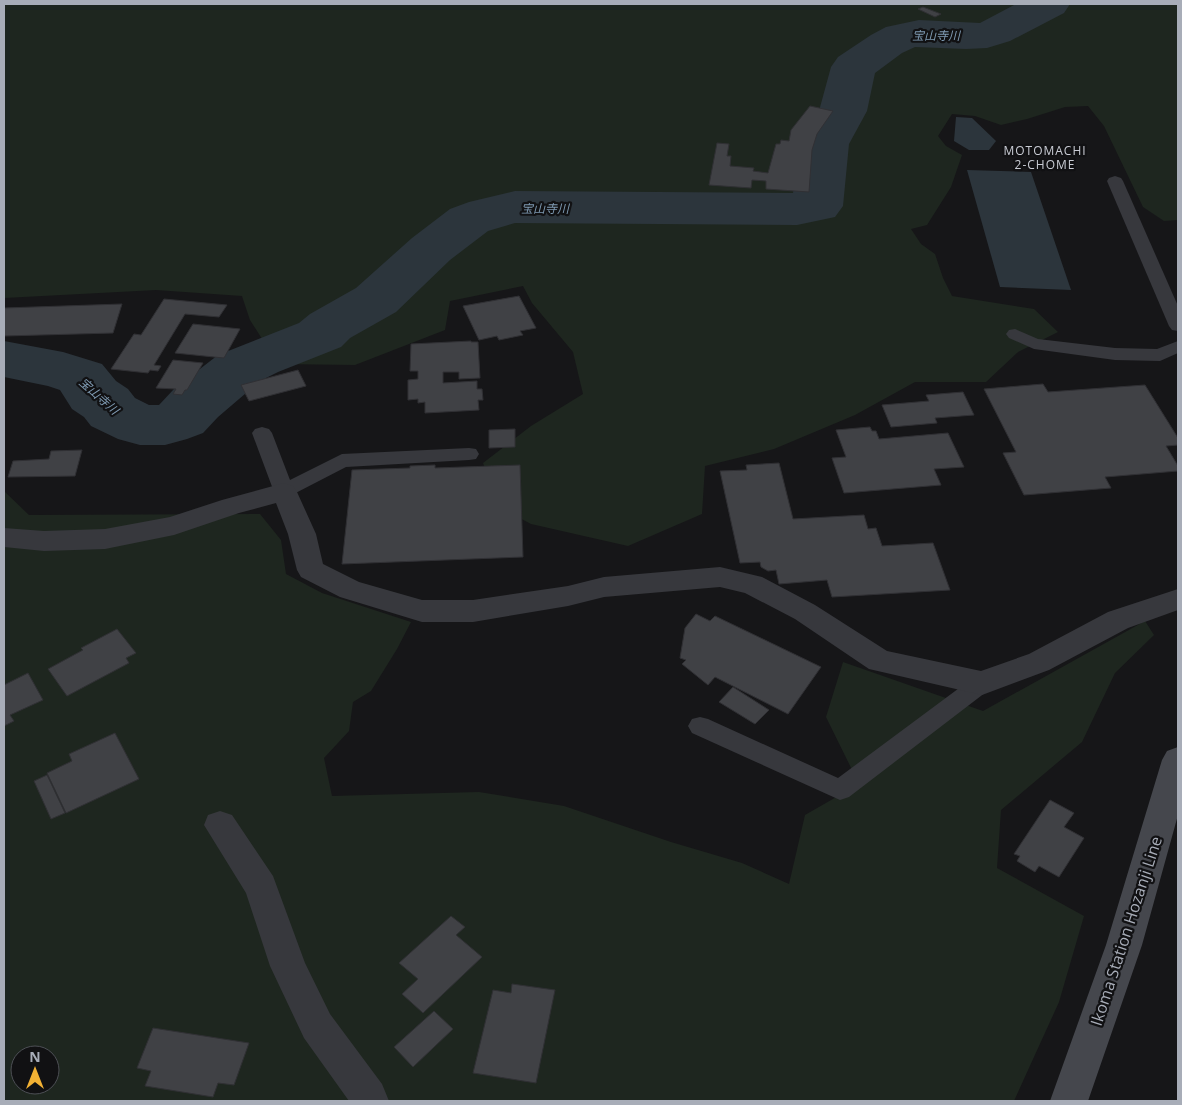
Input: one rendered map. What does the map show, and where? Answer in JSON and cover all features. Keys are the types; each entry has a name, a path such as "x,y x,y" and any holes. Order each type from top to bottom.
{"main road":[{"name":"Ikoma Station Hozanji Line","path":"1069,1101 1124,945 1178,760"}],"street":[{"path":"4,538 44,541 105,539 174,526 231,506 284,492 302,534 311,570 350,590 422,612 473,612 604,588 720,577 752,584 804,612 879,661 982,682 1038,662 1118,620 1178,599"},
{"path":"220,825 261,887 288,966 317,1026 370,1101"}],"lane":[{"path":"1115,181 1178,326"},
{"path":"1015,334 1034,344 1115,354 1160,355 1178,346"},
{"path":"262,433 284,492 342,461 469,454"},
{"path":"700,726 840,790 982,682"}],"shaded area":[{"path":"4,4 1178,4 1178,220 1164,221 1143,207 1104,126 1088,106 1065,107 1001,125 975,116 952,114 938,136 946,146 962,155 951,187 927,225 911,229 921,244 935,254 943,278 952,296 1034,309 1058,332 1018,352 986,382 915,382 855,415 774,449 705,466 702,514 628,546 531,524 501,508 483,463 531,426 583,394 573,352 532,303 523,286 450,301 445,330 355,365 278,364 250,320 242,296 156,290 4,298"},
{"path":"956,117 972,118 996,141 989,150 969,150 954,141"},
{"path":"967,170 1031,172 1071,290 1000,287"},
{"path":"4,491 29,515 260,514 281,540 286,574 322,593 411,622 371,691 353,702 349,731 324,758 332,796 479,792 564,806 671,842 742,863 789,884 805,815 859,784 826,717 843,662 983,711 1145,621 1154,635 1115,673 1082,742 1001,810 997,868 1084,916 1059,1002 1014,1101 4,1101"}],"building":[{"path":"923,7 941,14 935,17 918,9"},
{"path":"810,106 833,111 817,134 812,150 809,192 766,189 766,181 752,180 751,188 709,185 717,143 729,144 727,156 731,156 730,166 754,168 753,171 768,173 776,144 780,144 781,140 789,141 791,130"},
{"path":"519,296 536,328 520,331 523,335 499,340 497,336 479,340 463,306"},
{"path":"164,299 227,305 219,317 185,314 154,365 161,366 158,371 150,370 148,373 111,369 134,334 141,335"},
{"path":"122,304 113,333 4,336 4,308"},
{"path":"193,324 240,329 224,358 175,353"},
{"path":"478,342 480,378 459,379 459,372 443,372 443,383 477,381 477,389 482,389 483,400 478,400 479,410 425,413 425,402 418,403 418,399 408,400 408,380 418,379 418,371 410,371 411,344"},
{"path":"173,360 203,363 182,395 173,394 176,389 156,388"},
{"path":"298,370 306,386 249,401 241,385"},
{"path":"1043,384 1048,392 1145,385 1178,438 1178,445 1166,446 1178,466 1178,471 1105,477 1111,488 1024,495 1003,453 1016,452 984,389"},
{"path":"963,392 974,415 935,418 937,423 891,427 882,405 929,401 926,395"},
{"path":"870,427 872,431 876,431 879,439 948,433 964,467 934,469 941,485 844,493 832,458 846,457 836,430"},
{"path":"515,429 515,447 489,448 489,430"},
{"path":"82,450 75,476 8,477 13,461 49,459 51,451"},
{"path":"779,463 793,519 864,515 868,529 876,528 882,546 933,543 950,590 832,597 827,580 779,584 776,570 768,571 761,567 760,562 740,563 720,471 747,470 746,465"},
{"path":"435,465 435,468 520,465 523,557 342,564 352,470"},
{"path":"696,614 710,621 715,616 821,667 788,714 715,677 708,685 682,664 686,660 680,658 685,628"},
{"path":"117,629 136,653 126,658 129,663 67,696 48,669 83,650 81,648"},
{"path":"28,673 43,700 10,715 14,721 4,726 4,685"},
{"path":"733,687 769,710 755,724 719,702"},
{"path":"115,733 139,779 66,813 47,773 72,761 69,754"},
{"path":"47,775 65,813 51,819 34,781"},
{"path":"1050,800 1074,813 1064,827 1084,838 1059,877 1039,866 1035,872 1017,861 1020,856 1014,854"},
{"path":"451,916 465,927 456,935 482,957 423,1013 402,994 418,979 399,963"},
{"path":"512,984 555,990 536,1083 473,1073 493,990 511,993"},
{"path":"434,1011 453,1029 413,1067 394,1047"},
{"path":"153,1028 249,1043 234,1085 218,1083 213,1097 145,1086 151,1071 137,1068"}],"waterway":[{"name":"宝山寺川","path":"4,359 63,370 81,377 94,395 106,403 113,412 140,425 165,425 181,419 196,403 239,368 257,359 320,335 330,326 376,300 431,249 469,220 487,213 515,207 797,209 817,206 825,144 843,111 854,67 887,44 910,34 987,35 1049,4"}],"district":[{"name":"MOTOMACHI 2-CHOME","path":"1045,157"}]}
